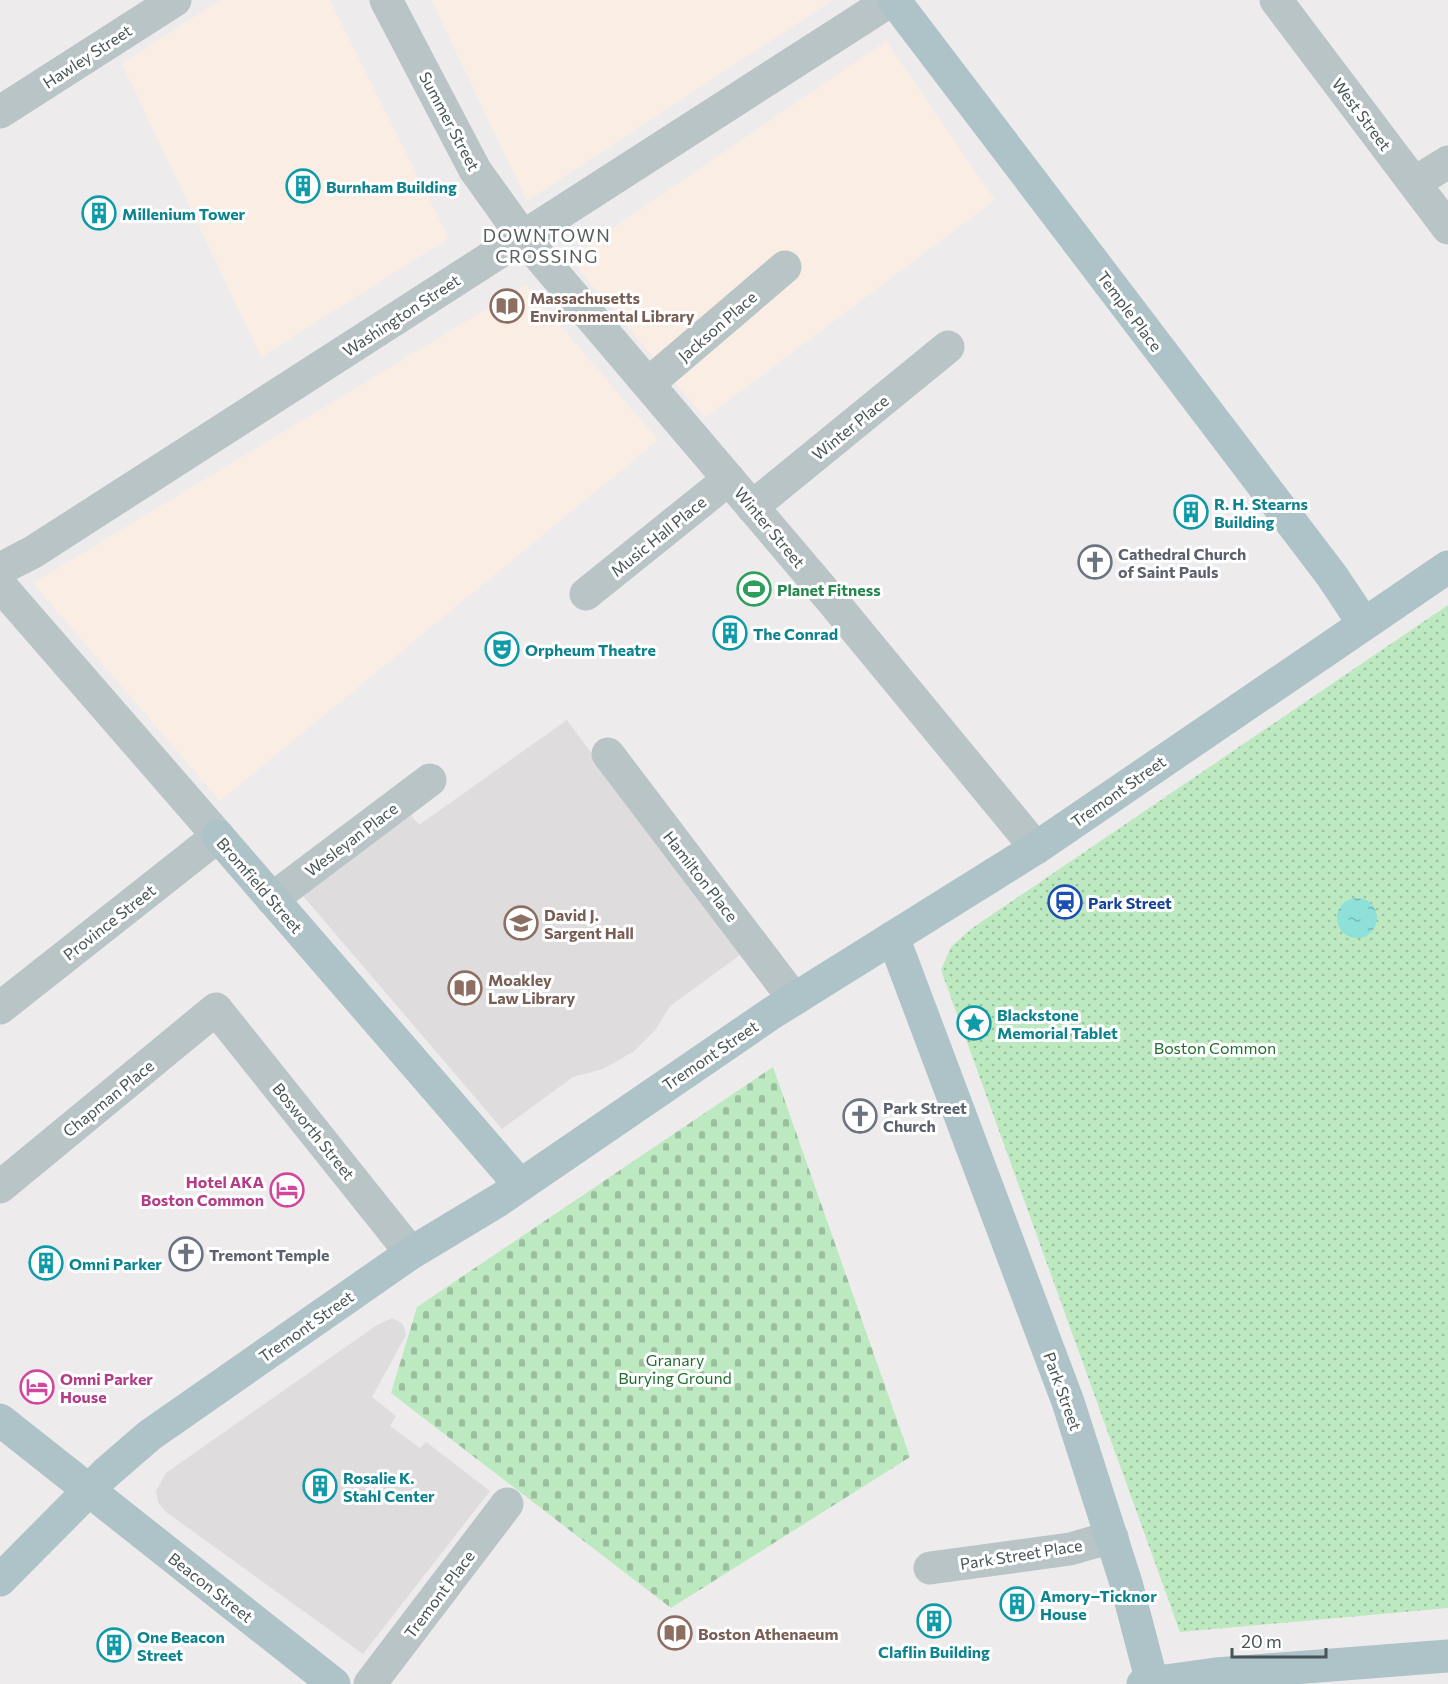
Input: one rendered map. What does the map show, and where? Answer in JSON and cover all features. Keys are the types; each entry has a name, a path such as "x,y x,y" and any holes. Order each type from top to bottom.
{"main road":[{"name":"Temple Place","path":"892,0 1324,567 1364,624"},
{"name":"Tremont Street","path":"0,1580 88,1490 150,1435 411,1253 520,1185 794,999 1036,848 1448,567"},
{"name":"Bromfield Street","path":"218,836 520,1185"},
{"name":"Park Street","path":"894,937 1068,1402 1140,1632 1148,1683"},
{"name":"Beacon Street","path":"0,1420 334,1684"},
{"path":"1148,1683 1216,1674 1448,1656"}],"street":[{"name":"Hawley Street","path":"0,112 175,0"},
{"name":"Summer Street","path":"386,0 476,170 523,237"},
{"name":"Washington Street","path":"0,569 33,552 892,0"},
{"name":"West Street","path":"1276,0 1448,228"},
{"path":"1414,183 1448,162"},
{"name":"Winter Street","path":"523,237 753,507 1036,848"},
{"name":"Jackson Place","path":"648,384 785,267"},
{"name":"Winter Place","path":"753,507 948,347"},
{"name":"Music Hall Place","path":"586,594 729,479"},
{"name":"Bromfield Street","path":"0,585 218,836"},
{"name":"Hamilton Place","path":"608,754 794,999"},
{"name":"Wesleyan Place","path":"272,899 430,780"},
{"name":"Province Street","path":"5,993 218,836"},
{"name":"Chapman Place","path":"0,1186 216,1009"},
{"name":"Bosworth Street","path":"216,1009 411,1253"},
{"name":"Tremont Place","path":"370,1684 507,1504"},
{"name":"Park Street Place","path":"930,1568 1070,1549 1112,1538"}],"shaded area":[{"name":"Burnham Building","path":"220,0 330,0 449,238 261,357 122,64"},
{"path":"431,0 833,0 527,201"},
{"path":"886,41 995,200 705,418 569,258"},
{"path":"526,285 658,440 220,801 33,583"},
{"name":"David J. Sargent Hall","path":"567,720 740,955 670,1006 656,1029 633,1052 603,1069 573,1077 502,1129 298,890 410,814 419,825"},
{"name":"Rosalie K. Stahl Center","path":"392,1318 403,1324 406,1335 372,1397 396,1416 390,1426 420,1448 426,1442 490,1491 363,1654 166,1512 158,1502 156,1491 166,1473 377,1325"}],"green space":[{"name":"Boston Common","path":"1448,605 1448,1608 1180,1632 941,970 951,947 971,929"},
{"name":"Granary Burying Ground","path":"773,1067 910,1457 671,1608 391,1393 417,1307"}],"water":[{"path":"1357,898 1371,904 1377,918 1371,932 1357,938 1343,932 1337,918 1343,904"}],"place":[{"name":"Burnham Building","path":"303,186"},
{"name":"Millenium Tower","path":"99,213"},
{"name":"Massachusetts Environmental Library","path":"507,306"},
{"name":"R. H. Stearns Building","path":"1191,512"},
{"name":"Cathedral Church of Saint Pauls","path":"1095,562"},
{"name":"Planet Fitness","path":"754,589"},
{"name":"The Conrad","path":"730,633"},
{"name":"Orpheum Theatre","path":"502,649"},
{"name":"Park Street","path":"1065,902"},
{"name":"David J. Sargent Hall","path":"521,923"},
{"name":"Moakley Law Library","path":"465,988"},
{"name":"Blackstone Memorial Tablet","path":"974,1023"},
{"name":"Park Street Church","path":"860,1116"},
{"name":"Hotel AKA Boston Common","path":"287,1190"},
{"name":"Tremont Temple","path":"186,1254"},
{"name":"Omni Parker","path":"46,1263"},
{"name":"Omni Parker House","path":"37,1387"},
{"name":"Rosalie K. Stahl Center","path":"320,1486"},
{"name":"Amory–Ticknor House","path":"1017,1604"},
{"name":"Claflin Building","path":"934,1621"},
{"name":"Boston Athenaeum","path":"675,1633"},
{"name":"One Beacon Street","path":"114,1645"}],"district":[{"name":"DOWNTOWN CROSSING","path":"547,245"}]}
